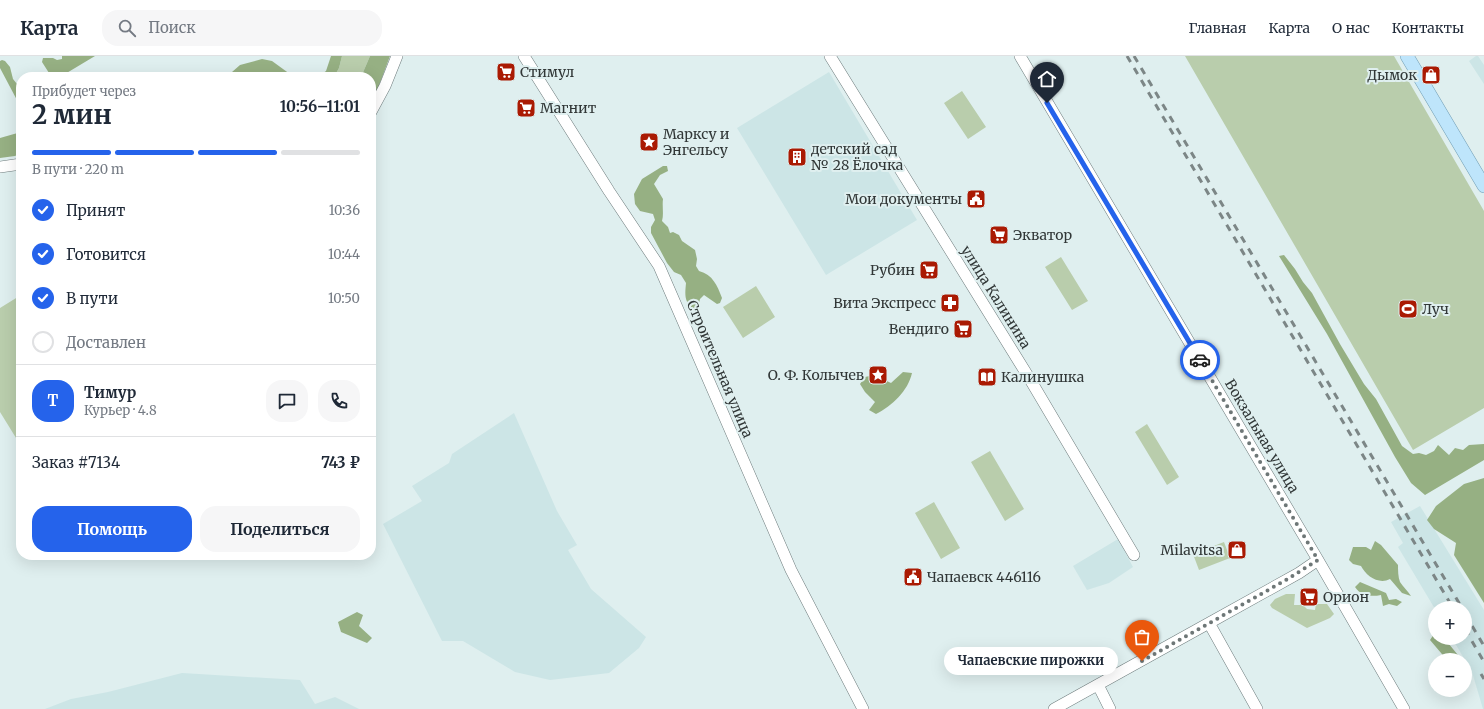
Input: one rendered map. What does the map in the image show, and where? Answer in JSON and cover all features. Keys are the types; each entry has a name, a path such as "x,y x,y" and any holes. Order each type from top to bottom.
{"main road":[{"path":"1407,56 1484,186"}],"street":[{"path":"376,103 385,86 397,56"},
{"name":"Строительная улица","path":"524,56 609,191 659,266 791,570 863,709"},
{"name":"улица Калинина","path":"830,56 1031,381 1134,555"},
{"name":"Вокзальная улица","path":"1020,56 1318,560 1404,709"},
{"path":"0,167 16,165"},
{"path":"1054,709 1299,573 1318,560"},
{"path":"1210,623 1257,709"},
{"path":"1098,685 1110,709"}],"shaded area":[{"path":"1478,56 1484,65 1484,84 1469,61"},
{"path":"829,72 917,220 826,275 737,128"},
{"path":"514,413 557,511 577,545 568,550 591,589 646,637 639,648 609,673 550,680 515,672 463,641 442,641 383,524 422,501 412,486 449,463 452,454"},
{"path":"1420,506 1484,610 1484,709 1472,672 1472,653 1461,653 1456,645 1472,645 1472,601 1430,601 1398,547 1403,543 1391,522"},
{"path":"1118,539 1133,567 1109,583 1087,590 1073,566"},
{"path":"182,673 300,680 315,704 335,697 359,709 45,709 71,699 108,692"}],"green space":[{"path":"62,56 95,56 68,72 48,72 42,62 43,58 53,58 57,60 62,59"},
{"path":"331,56 342,56 337,72 325,72"},
{"path":"342,56 370,56 363,72 337,72"},
{"path":"370,56 390,56 376,92 376,72 363,72"},
{"name":"Луч","path":"1185,56 1394,56 1484,211 1484,408 1413,450"},
{"path":"262,59 272,61 287,72 232,72 240,65"},
{"path":"0,61 5,61 10,67 13,79 16,83 16,98 0,68"},
{"path":"962,91 986,127 968,139 944,103"},
{"path":"16,133 16,156 0,158 0,138"},
{"path":"663,166 667,166 668,171 660,175 654,184 663,199 662,221 668,227 670,233 673,232 679,235 682,241 695,250 697,259 696,266 699,271 708,275 714,281 722,298 720,303 717,304 704,295 700,299 698,308 692,308 689,305 685,291 686,283 681,275 674,272 667,263 651,233 651,227 655,220 653,214 640,211 635,204 634,194 642,179"},
{"path":"1284,255 1312,293 1340,344 1364,384 1376,399 1402,446 1413,454 1419,453 1426,455 1434,451 1438,445 1449,455 1455,448 1463,450 1469,445 1484,444 1484,460 1425,495 1411,483 1327,334 1279,256"},
{"path":"1061,257 1088,301 1072,310 1045,267"},
{"path":"756,286 775,317 743,338 723,307"},
{"path":"16,298 16,438 0,412 0,308"},
{"path":"903,372 912,373 903,392 888,407 876,414 869,410 875,402 865,392 860,384 865,377 874,375 891,383"},
{"path":"1147,424 1179,477 1167,485 1135,432"},
{"path":"990,451 1024,509 1005,521 971,462"},
{"path":"1484,478 1484,603 1454,555 1456,543 1434,529 1427,520 1436,506 1464,484"},
{"path":"934,502 960,548 941,559 915,513"},
{"path":"1375,541 1381,545 1398,565 1398,576 1400,582 1411,596 1402,593 1390,579 1386,581 1377,580 1369,576 1361,566 1353,564 1349,560 1353,547 1366,547 1371,550"},
{"path":"1224,542 1230,558 1199,570 1193,554"},
{"path":"1360,582 1386,593 1389,600 1396,599 1402,602 1397,606 1389,604 1383,606 1381,595 1366,595 1357,590 1355,587"},
{"path":"1286,594 1295,594 1294,605 1303,605 1307,609 1315,610 1316,604 1327,604 1334,614 1330,618 1307,628 1272,608 1270,605 1275,599"},
{"path":"357,612 363,615 359,626 372,638 367,643 341,632 338,622"},
{"path":"1434,645 1450,645 1456,653 1441,653"}],"railway":[{"path":"1127,56 1449,601"},
{"path":"1134,56 1458,601"},
{"path":"1472,626 1484,646"},
{"path":"1472,641 1484,662"},
{"path":"1481,674 1484,679"}],"way so far":[{"path":"1142,661 1299,573 1318,560 1200,360"}],"place":[{"name":"Стимул","path":"506,72"},
{"name":"Дымок","path":"1431,75"},
{"name":"Магнит","path":"526,108"},
{"name":"Марксу и Энгельсу","path":"649,142"},
{"name":"детский сад № 28 Ёлочка","path":"797,157"},
{"name":"Мои документы","path":"976,199"},
{"name":"Экватор","path":"999,235"},
{"name":"Рубин","path":"929,270"},
{"name":"Вита Экспресс","path":"950,303"},
{"name":"Луч","path":"1408,309"},
{"name":"Вендиго","path":"963,329"},
{"name":"О. Ф. Колычев","path":"878,375"},
{"name":"Калинушка","path":"987,377"},
{"name":"Milavitsa","path":"1237,550"},
{"name":"Чапаевск 446116","path":"913,577"},
{"name":"Орион","path":"1309,597"},
{"name":"Чапаевские пирожки","path":"1142,661"}],"route":[{"path":"1047,103 1200,360"}]}
